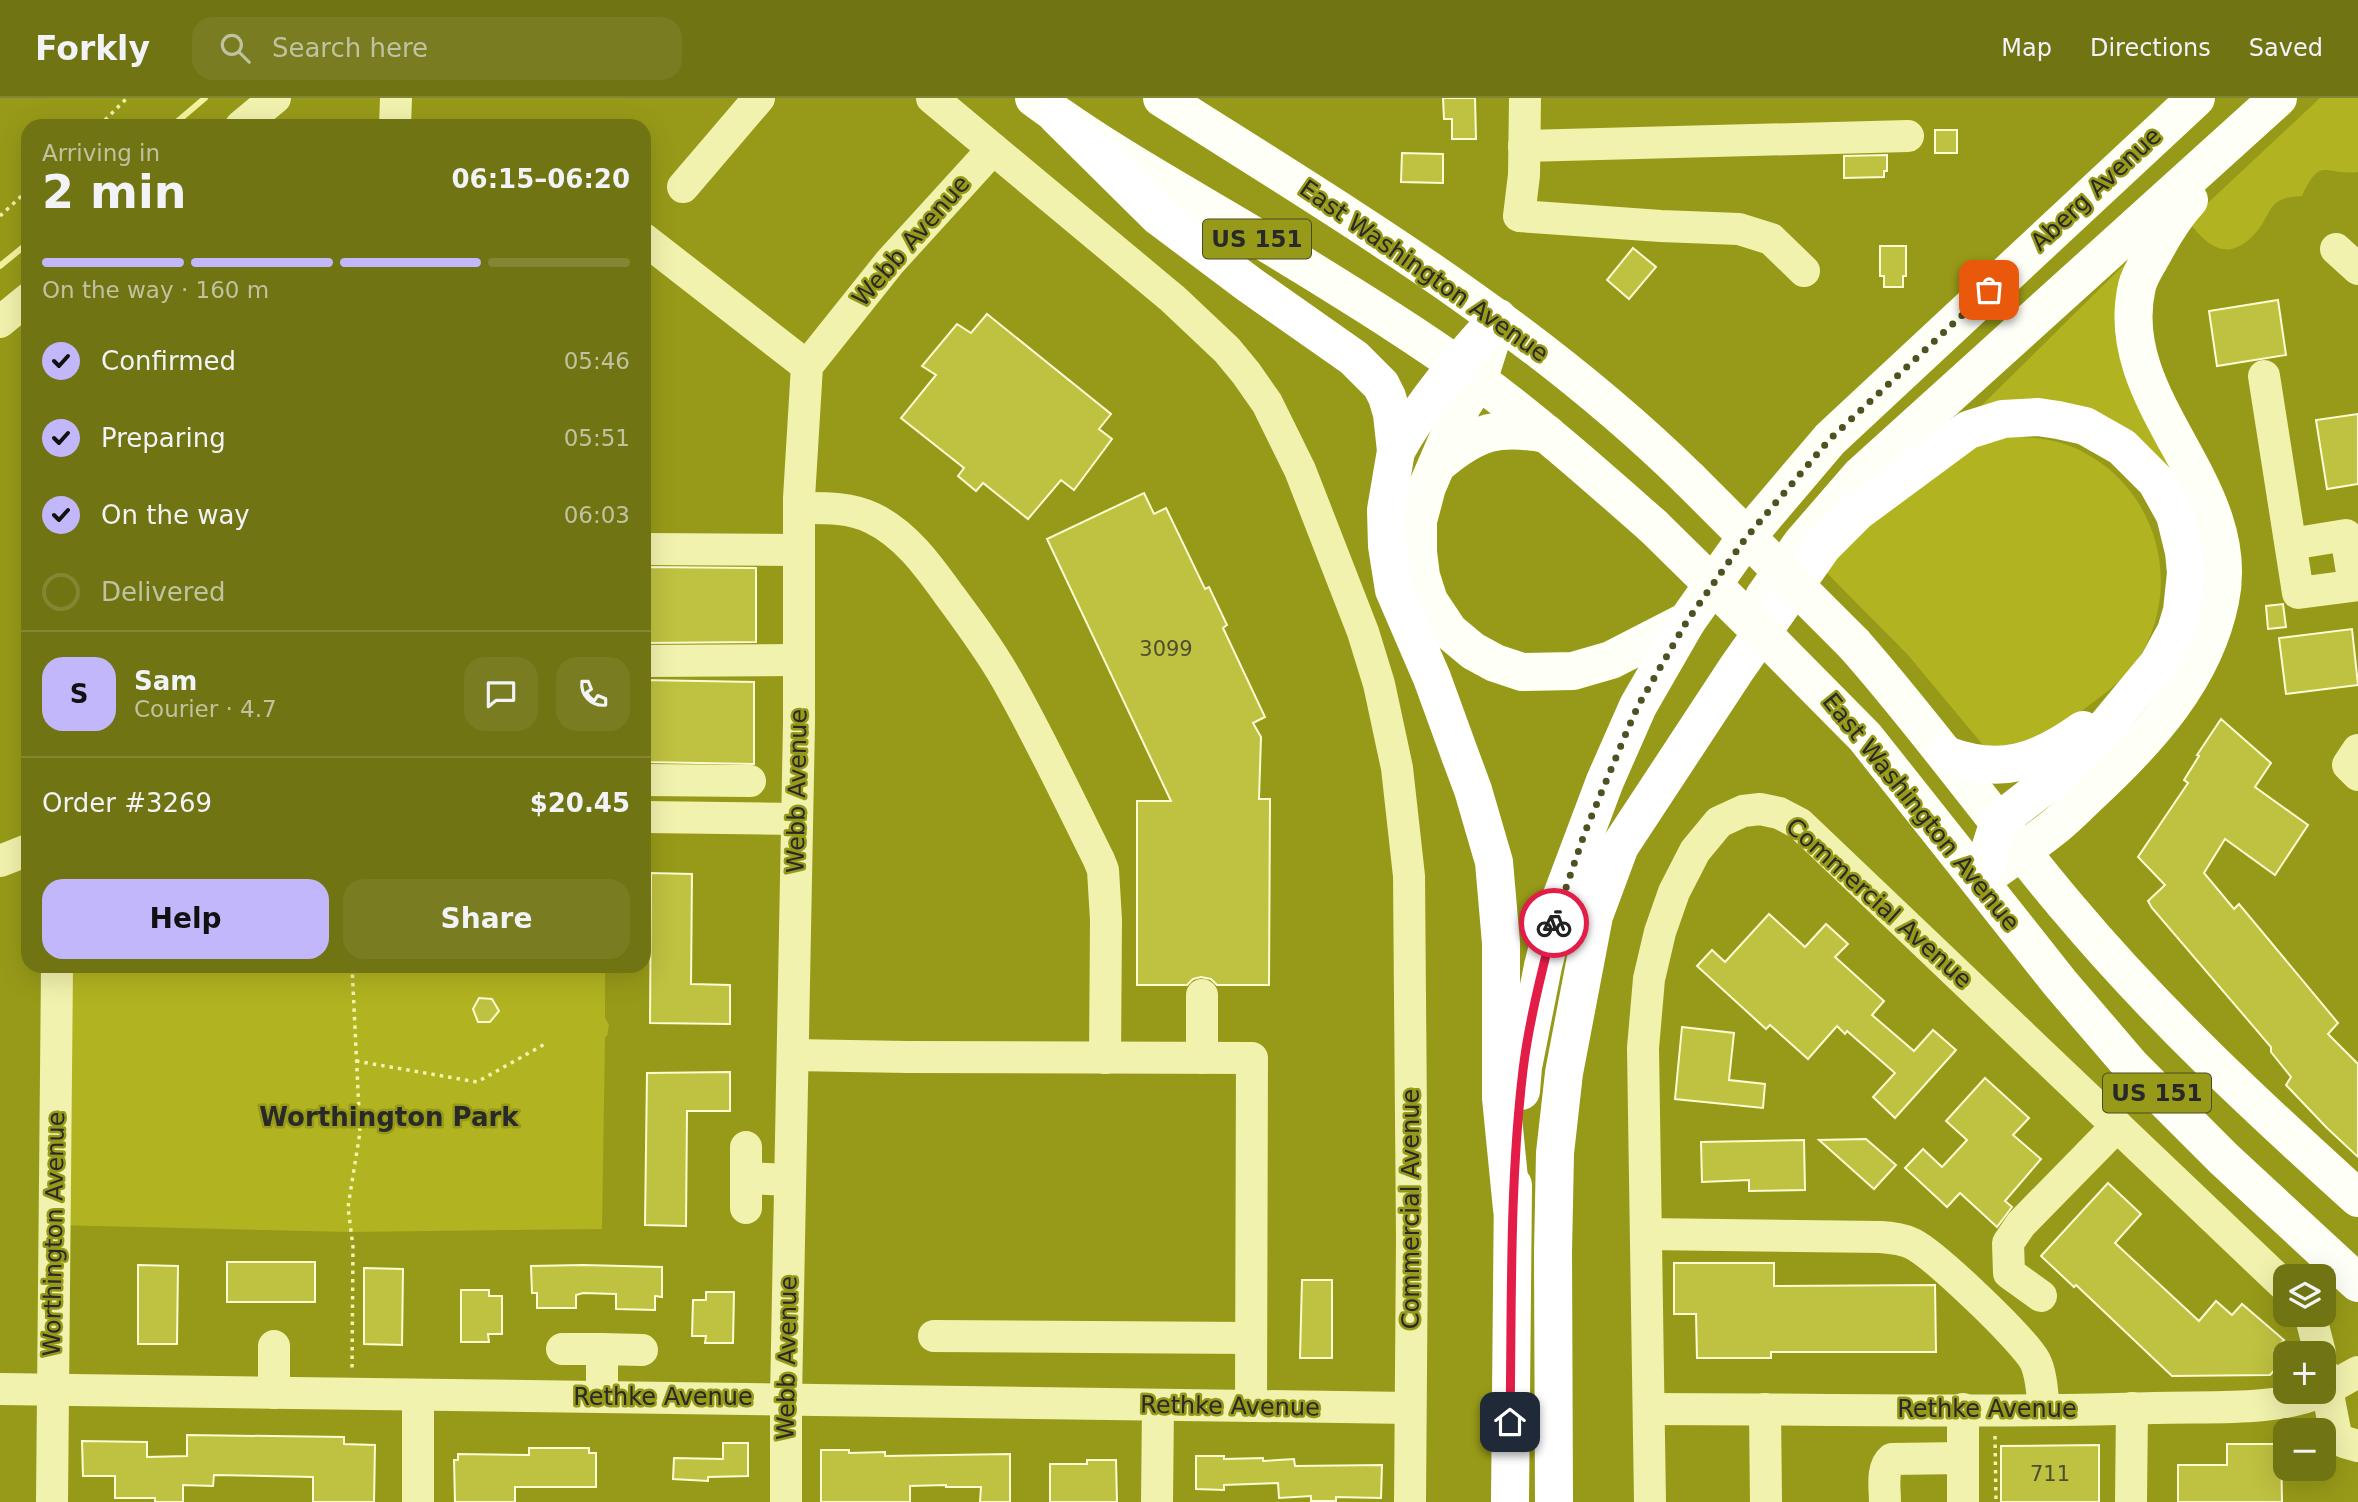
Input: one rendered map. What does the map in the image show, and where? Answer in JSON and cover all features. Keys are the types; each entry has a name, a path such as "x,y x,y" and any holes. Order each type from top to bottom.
{"highway":[{"path":"1046,107 1158,216 1354,358 1371,373 1387,397 1392,414 1396,451 1386,510 1387,546 1394,590 1432,678 1464,766 1494,862 1502,943 1501,1098 1512,1209"},
{"path":"1396,451 1418,414 1467,373 1498,318"},
{"path":"1555,1502 1555,1153 1564,1073 1594,916 1620,846 1737,668 1823,546 1857,512 1968,430 2003,419 2038,417 2085,426 2122,447 2156,481 2175,515 2184,552 2186,573 2182,611 2176,631 2162,658 2105,729 2040,790 1980,881"},
{"path":"1510,1502 1512,1209 1523,1067 1543,967 1558,906 1605,781 1638,706 1687,621"},
{"path":"1946,755 1969,764 2013,764 2066,742 2130,696"}],"main road":[{"name":"East Washington Avenue","path":"1162,98 1337,207 1460,290 1552,359 1629,423 1854,644 1902,698 2068,908 2163,1015 2358,1198"},
{"name":"Aberg Avenue","path":"1687,621 1745,539 1830,439 2196,98"},
{"path":"1620,846 1658,759 1719,662 1802,543 1861,475 2278,98"},
{"path":"2011,835 2050,830 2143,741 2174,704 2210,639 2221,600 2223,580 2219,541 2201,485 2147,384 2138,361 2133,316 2138,283 2173,218 2285,98"},
{"name":"East Washington Avenue","path":"1046,107 1169,186 1289,257 1467,373 1547,434 1653,526 1865,737 2060,983 2132,1068 2199,1135 2358,1283"},
{"path":"1467,373 1462,406 1427,487 1418,521 1421,576 1429,601 1450,631 1473,651 1495,663 1521,672 1573,671 1611,660 1687,621"},
{"path":"1439,463 1468,440 1495,431 1518,428 1547,434"}],"street":[{"path":"250,119 275,98"},
{"path":"395,119 396,98"},
{"path":"683,187 759,98"},
{"name":"Commercial Avenue","path":"932,98 1173,299 1227,349 1246,373 1267,403 1300,470 1346,588 1379,684 1391,735 1409,876 1412,1226 1410,1502"},
{"path":"1525,98 1524,175 1518,216 1739,229 1772,239 1804,271"},
{"path":"1524,146 1908,136"},
{"name":"Webb Avenue","path":"786,1502 799,508 807,366 890,262 993,149"},
{"path":"651,244 807,366"},
{"path":"0,322 21,305"},
{"path":"2264,376 2298,593 2356,585 2346,535 2291,544"},
{"path":"799,508 856,511 890,528 913,548 938,579 980,636 1007,680 1103,870 1105,1058"},
{"path":"651,550 799,550"},
{"path":"651,661 799,660"},
{"path":"651,780 750,781"},
{"name":"Commercial Avenue","path":"1650,1502 1643,1048 1648,979 1671,902 1695,850 1718,822 1743,811 1760,809 1779,813 1800,824 2273,1275"},
{"path":"651,817 797,819"},
{"path":"0,861 21,853"},
{"name":"Worthington Avenue","path":"51,1502 57,973"},
{"path":"1202,995 1202,1058"},
{"path":"793,1055 1252,1058 1251,1406"},
{"path":"2041,1296 2010,1273 2007,1243 2021,1224 2117,1126"},
{"path":"746,1177 790,1180"},
{"path":"1646,1234 1881,1237 1898,1238 1914,1245 1977,1298 2026,1348 2040,1375 2044,1409"},
{"path":"934,1336 1251,1338"},
{"path":"274,1346 274,1393"},
{"path":"562,1349 642,1350"},
{"path":"602,1349 602,1397"},
{"name":"Rethke Avenue","path":"2336,1381 2358,1372"},
{"name":"Rethke Avenue","path":"0,1389 1410,1408"},
{"path":"418,1395 418,1502"},
{"name":"Rethke Avenue","path":"1650,1409 2044,1409 2277,1404"},
{"path":"2329,1404 2336,1435 2344,1442 2358,1446"},
{"path":"1157,1502 1158,1406"},
{"path":"2131,1502 2132,1408"},
{"path":"1765,1409 1766,1502"},
{"path":"1963,1409 1963,1502"},
{"path":"1885,1502 1885,1469 1892,1459 1963,1458"}],"path":[{"path":"106,119 127,98"},
{"path":"0,216 21,196"},
{"path":"352,973 360,1132 348,1207 353,1247 352,1369"},
{"path":"356,1061 477,1082 545,1044"},
{"path":"1995,1433 1996,1502"}],"shaded area":[{"path":"2320,98 2358,98 2358,172 2319,171 2308,183 2302,196 2285,198 2276,203 2258,230 2241,246 2224,249 2208,243 2192,226 2196,214"},
{"path":"2143,246 2125,312 2127,363 2136,396 2183,484 2199,524 2205,550 2206,602 2193,653 2182,677 2155,717 2108,762 2039,816 2035,811 2099,761 2140,724 2173,681 2185,657 2199,604 2199,552 2186,504 2161,463 2126,431 2082,411 2032,405 1976,415 1976,411"},
{"path":"2019,437 2051,441 2081,451 2108,468 2130,491 2146,517 2156,545 2161,575 2159,606 2150,636 2135,664 2116,684 2054,732 2031,741 1988,751 1908,655 1823,569 1941,460 1999,438"},
{"name":"Worthington Park","path":"57,973 605,973 605,1018 609,1025 605,1037 602,1229 350,1232 54,1225"}],"building":[{"path":"1443,98 1475,98 1476,139 1452,139 1452,119 1444,119"},
{"path":"1935,130 1957,130 1957,153 1935,153"},
{"path":"1402,153 1443,154 1443,183 1401,182"},
{"path":"1887,155 1887,171 1884,171 1884,177 1844,178 1844,156"},
{"path":"1880,246 1906,246 1906,276 1903,276 1903,287 1884,287 1884,276 1880,276"},
{"path":"1633,248 1656,267 1629,299 1607,280"},
{"path":"2278,300 2286,355 2217,366 2209,311"},
{"path":"987,314 1111,414 1099,429 1112,439 1074,490 1061,480 1028,519 983,483 976,491 958,476 964,468 901,418 936,375 922,366 957,324 971,333"},
{"path":"2358,414 2358,484 2327,489 2316,420"},
{"path":"1144,493 1154,514 1166,508 1205,589 1209,587 1227,625 1223,628 1265,717 1253,723 1261,737 1259,799 1270,799 1269,985 1217,985 1211,979 1201,977 1193,979 1187,985 1137,985 1137,801 1171,801 1047,539"},
{"path":"651,567 756,568 756,642 651,643"},
{"path":"2283,604 2286,627 2268,629 2266,606"},
{"path":"2352,629 2358,685 2286,694 2279,638"},
{"path":"651,680 754,682 754,764 651,762"},
{"path":"2221,719 2271,763 2255,787 2308,825 2275,875 2225,839 2204,873 2234,909 2239,904 2338,1023 2328,1034 2358,1064 2358,1157 2286,1085 2291,1077 2271,1052 2271,1047 2148,901 2165,885 2138,857 2188,783 2184,780"},
{"path":"651,873 692,874 691,984 730,985 730,1024 650,1023"},
{"path":"1769,914 1805,947 1826,924 1848,944 1835,957 1884,1001 1872,1015 1914,1051 1933,1030 1956,1050 1895,1118 1873,1097 1895,1073 1847,1031 1845,1034 1837,1026 1808,1059 1770,1025 1766,1029 1697,966 1712,950 1725,962"},
{"path":"479,998 492,999 499,1011 490,1022 478,1022 473,1009"},
{"path":"1682,1027 1734,1033 1729,1080 1765,1084 1763,1108 1675,1099"},
{"path":"730,1072 730,1111 687,1111 686,1226 645,1225 647,1073"},
{"path":"1985,1078 2029,1118 2013,1135 2041,1159 2005,1201 2012,1207 1997,1227 1960,1193 1947,1207 1905,1168 1923,1149 1942,1167 1967,1140 1946,1121"},
{"path":"1866,1139 1896,1165 1874,1189 1819,1140"},
{"path":"1804,1140 1805,1190 1749,1191 1749,1180 1702,1182 1701,1142"},
{"path":"2108,1183 2141,1214 2115,1243 2199,1321 2216,1301 2232,1315 2242,1304 2284,1340 2273,1341 2273,1372 2270,1375 2172,1376 2076,1285 2074,1287 2041,1256"},
{"path":"227,1262 315,1262 315,1302 227,1302"},
{"path":"1674,1263 1774,1263 1774,1286 1935,1285 1936,1352 1771,1352 1771,1358 1697,1358 1696,1314 1674,1314"},
{"path":"138,1265 178,1266 177,1344 138,1344"},
{"path":"531,1266 662,1267 662,1297 655,1296 655,1310 616,1309 616,1294 583,1293 576,1295 576,1308 537,1308 537,1293 532,1293"},
{"path":"364,1268 403,1269 402,1345 364,1344"},
{"path":"1302,1280 1332,1280 1332,1358 1300,1358"},
{"path":"461,1290 489,1290 489,1296 502,1296 502,1334 488,1334 489,1342 461,1342"},
{"path":"706,1292 734,1292 733,1343 705,1343 706,1336 692,1336 693,1300 706,1300"},
{"path":"187,1435 344,1437 344,1444 375,1445 374,1502 313,1502 313,1477 214,1475 213,1486 183,1485 183,1502 155,1502 155,1498 115,1498 115,1476 83,1476 82,1441 147,1442 147,1457 187,1456"},
{"path":"723,1443 748,1443 748,1476 708,1477 708,1481 673,1479 674,1458 723,1459"},
{"path":"2227,1444 2273,1444 2273,1481 2282,1481 2282,1502 2178,1502 2178,1465 2227,1465"},
{"path":"2099,1445 2099,1502 2001,1502 2001,1446"},
{"path":"529,1448 589,1448 589,1453 596,1453 596,1487 515,1487 515,1502 455,1502 454,1460 458,1460 458,1454 529,1455"},
{"path":"821,1450 849,1450 849,1453 885,1452 885,1456 1010,1454 1010,1502 980,1502 981,1487 946,1485 910,1486 910,1502 821,1502"},
{"path":"1196,1456 1224,1456 1224,1459 1263,1458 1263,1461 1294,1459 1295,1466 1382,1465 1381,1498 1336,1497 1336,1501 1311,1501 1311,1496 1279,1498 1278,1483 1224,1485 1224,1490 1196,1489"},
{"path":"1087,1460 1116,1460 1117,1502 1050,1502 1050,1464 1087,1464"}],"waterway":[{"path":"180,119 205,98"},
{"path":"0,266 21,249"}],"way so far":[{"path":"1554,923 1585,832 1638,706 1687,621 1745,539 1830,439 1989,290"}],"district":[{"name":"Worthington Park","path":"389,1117"}],"route":[{"path":"1510,1422 1512,1209 1516,1136 1523,1067 1554,923"}]}
